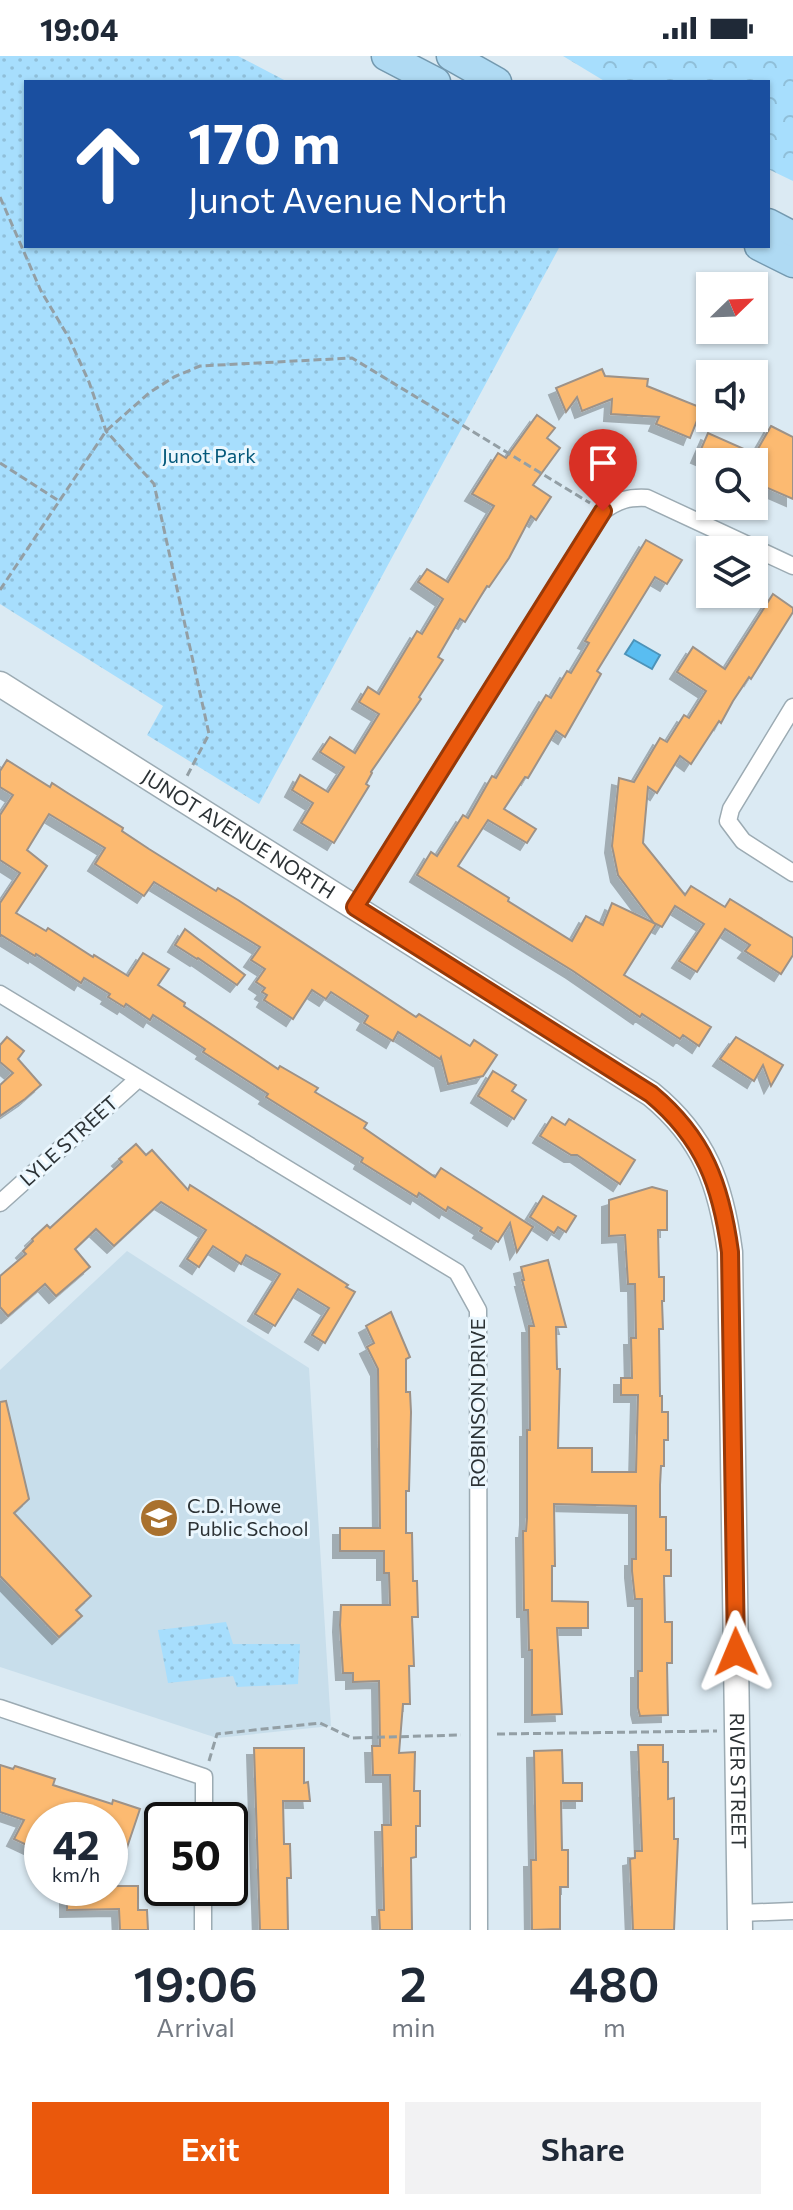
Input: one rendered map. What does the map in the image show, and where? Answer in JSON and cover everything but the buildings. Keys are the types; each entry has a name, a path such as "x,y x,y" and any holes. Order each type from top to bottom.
{"highway":[{"path":"386,56 432,80"},
{"path":"451,56 493,80"},
{"path":"770,224 793,236"},
{"path":"763,248 793,263"}],"main road":[{"name":"JUNOT AVENUE NORTH","path":"0,684 651,1094 687,1129 704,1158"},
{"name":"RIVER STREET","path":"704,1158 721,1199 730,1252 740,1921"}],"street":[{"path":"355,907 603,511 631,496 647,498 793,566"},
{"path":"793,707 731,809 728,821 743,841 793,873"},
{"name":"ROBINSON DRIVE","path":"0,994 457,1272 478,1310 479,1930"},
{"name":"LYLE STREET","path":"0,1203 138,1079"},
{"path":"0,1708 204,1777 204,1802"},
{"path":"203,1906 203,1930"},
{"path":"740,1921 793,1911"}],"path":[{"path":"0,197 41,291 69,338 89,382 106,431 154,484 209,734 177,794"},
{"path":"0,590 106,431 149,393 174,377 200,366 352,358 603,511"},
{"path":"0,463 59,501"},
{"path":"204,1777 217,1734 320,1723 352,1738 737,1731"}],"shaded area":[{"path":"634,640 660,655 652,669 625,654"},
{"name":"C.D. Howe Public School","path":"127,1251 309,1368 331,1726 217,1738 0,1667 0,1370"}],"green space":[{"name":"Junot Park","path":"0,56 238,56 284,80 24,80 24,248 559,248 259,804 147,735 163,706 0,604"},
{"path":"563,56 793,56 793,181 770,170 770,80 603,80"},
{"path":"226,1622 233,1644 300,1644 298,1684 237,1687 233,1676 168,1683 158,1630"}],"place":[{"name":"C.D. Howe Public School","path":"159,1518"}],"route":[{"path":"603,511 355,907 651,1094 687,1129 709,1165 721,1199 730,1252 736,1652"}]}
